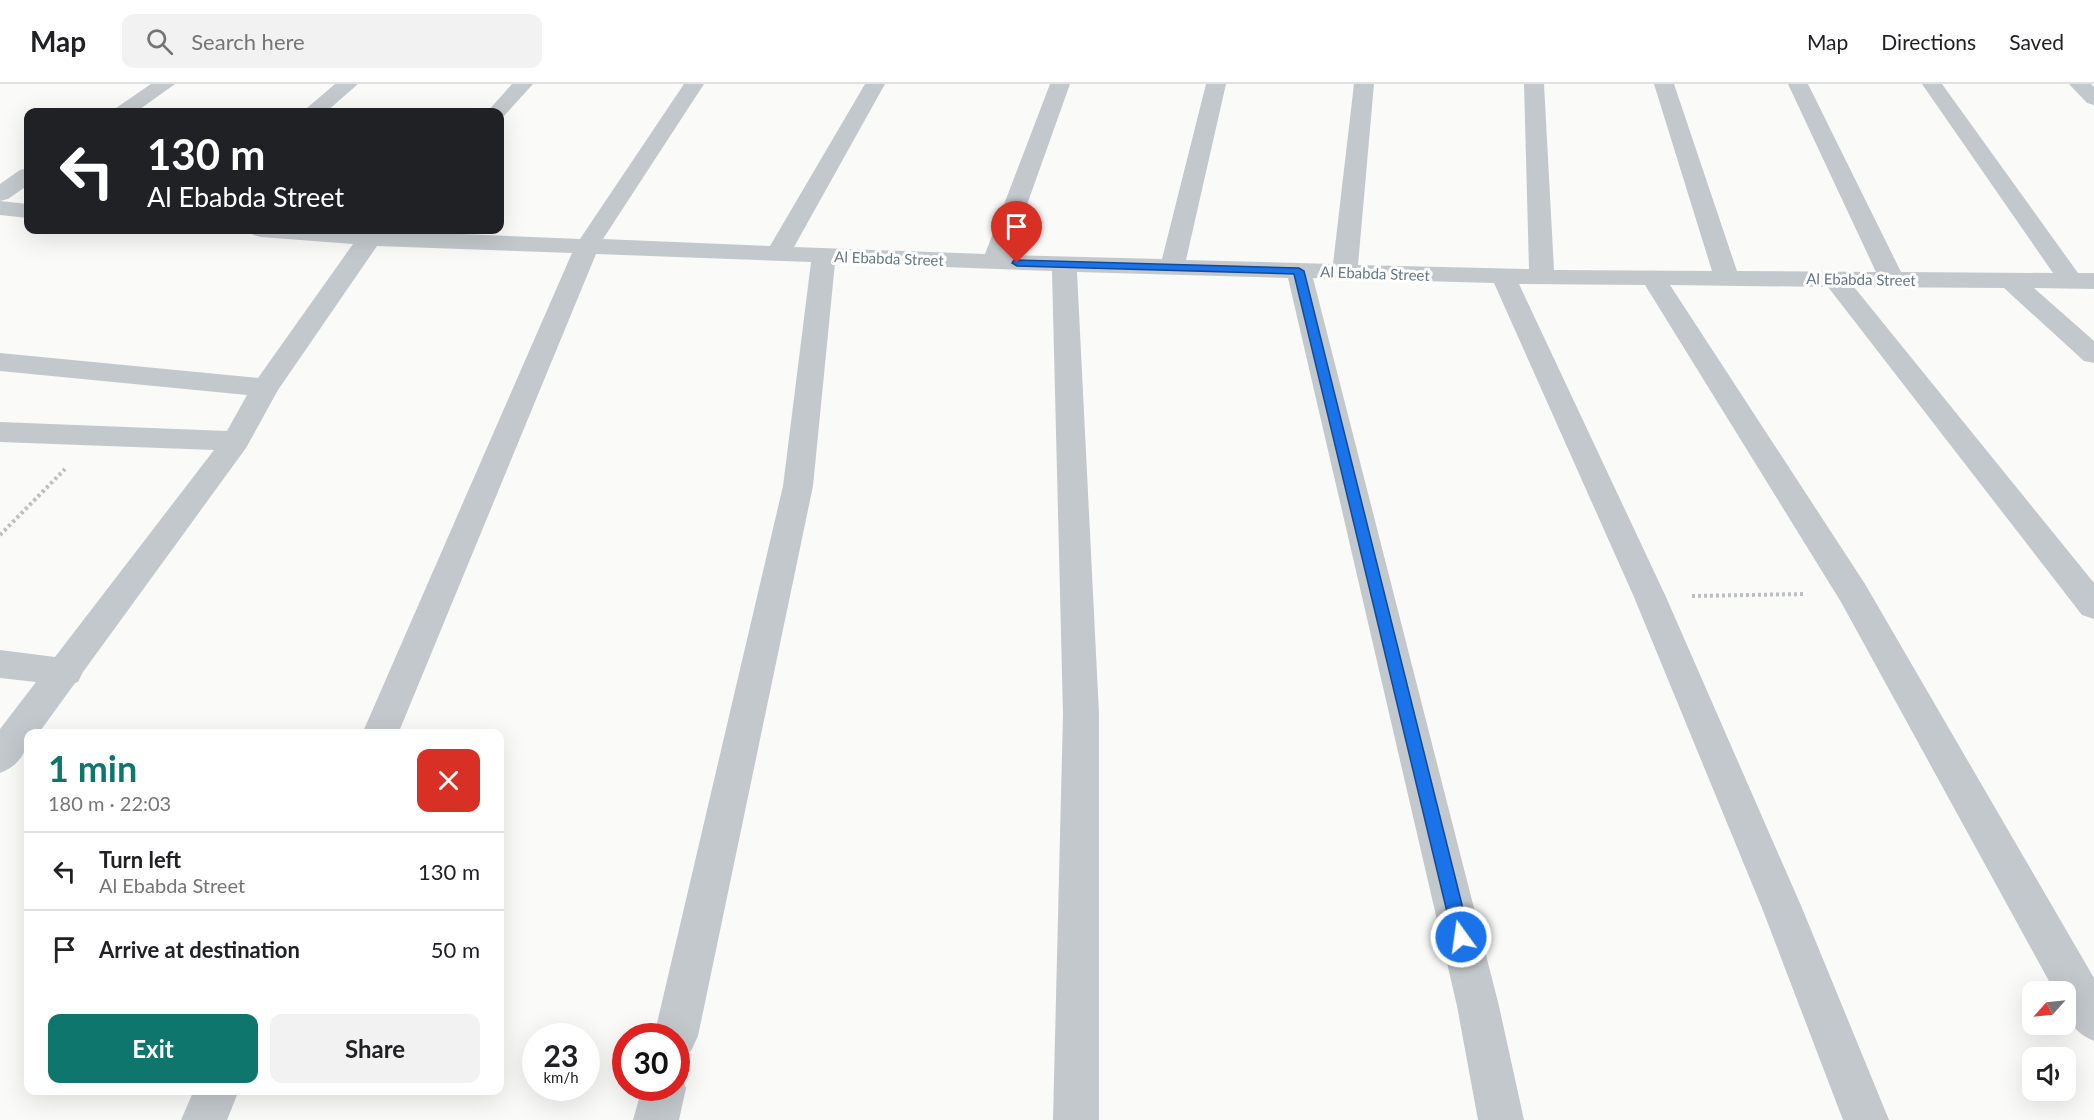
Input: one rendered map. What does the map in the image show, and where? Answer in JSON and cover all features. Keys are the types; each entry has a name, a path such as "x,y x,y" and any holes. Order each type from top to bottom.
{"street":[{"path":"129,108 165,84"},
{"path":"319,108 348,84"},
{"path":"501,108 523,84"},
{"path":"382,729 587,246 694,84"},
{"path":"778,253 875,84"},
{"path":"994,262 1060,84"},
{"path":"1172,267 1216,84"},
{"path":"1346,272 1364,84"},
{"path":"1534,84 1542,277"},
{"path":"1664,84 1727,277"},
{"path":"1798,84 1893,279"},
{"path":"1932,84 2083,281"},
{"path":"2079,84 2094,99"},
{"path":"0,194 24,178"},
{"path":"0,208 24,211"},
{"path":"0,757 66,672 236,441 266,388 374,234"},
{"name":"Al Ebabda Street","path":"374,234 587,246 1299,271 1542,277 2083,281"},
{"path":"679,1023 798,486 824,255"},
{"path":"1064,264 1081,714 1076,1120"},
{"path":"1299,271 1478,1006 1501,1120"},
{"path":"1503,276 1650,597 1782,908 1866,1120"},
{"path":"1652,277 1853,593 1989,829 2094,1019"},
{"path":"1834,278 2094,606"},
{"path":"2011,281 2094,355"},
{"path":"0,362 266,388"},
{"path":"0,432 236,441"},
{"path":"0,664 66,672"},
{"path":"204,1120 215,1095"},
{"path":"656,1120 661,1101"}],"path":[{"path":"0,535 97,437"},
{"path":"1650,597 1853,593"}],"route":[{"path":"1017,263 1299,271 1461,937"}]}
